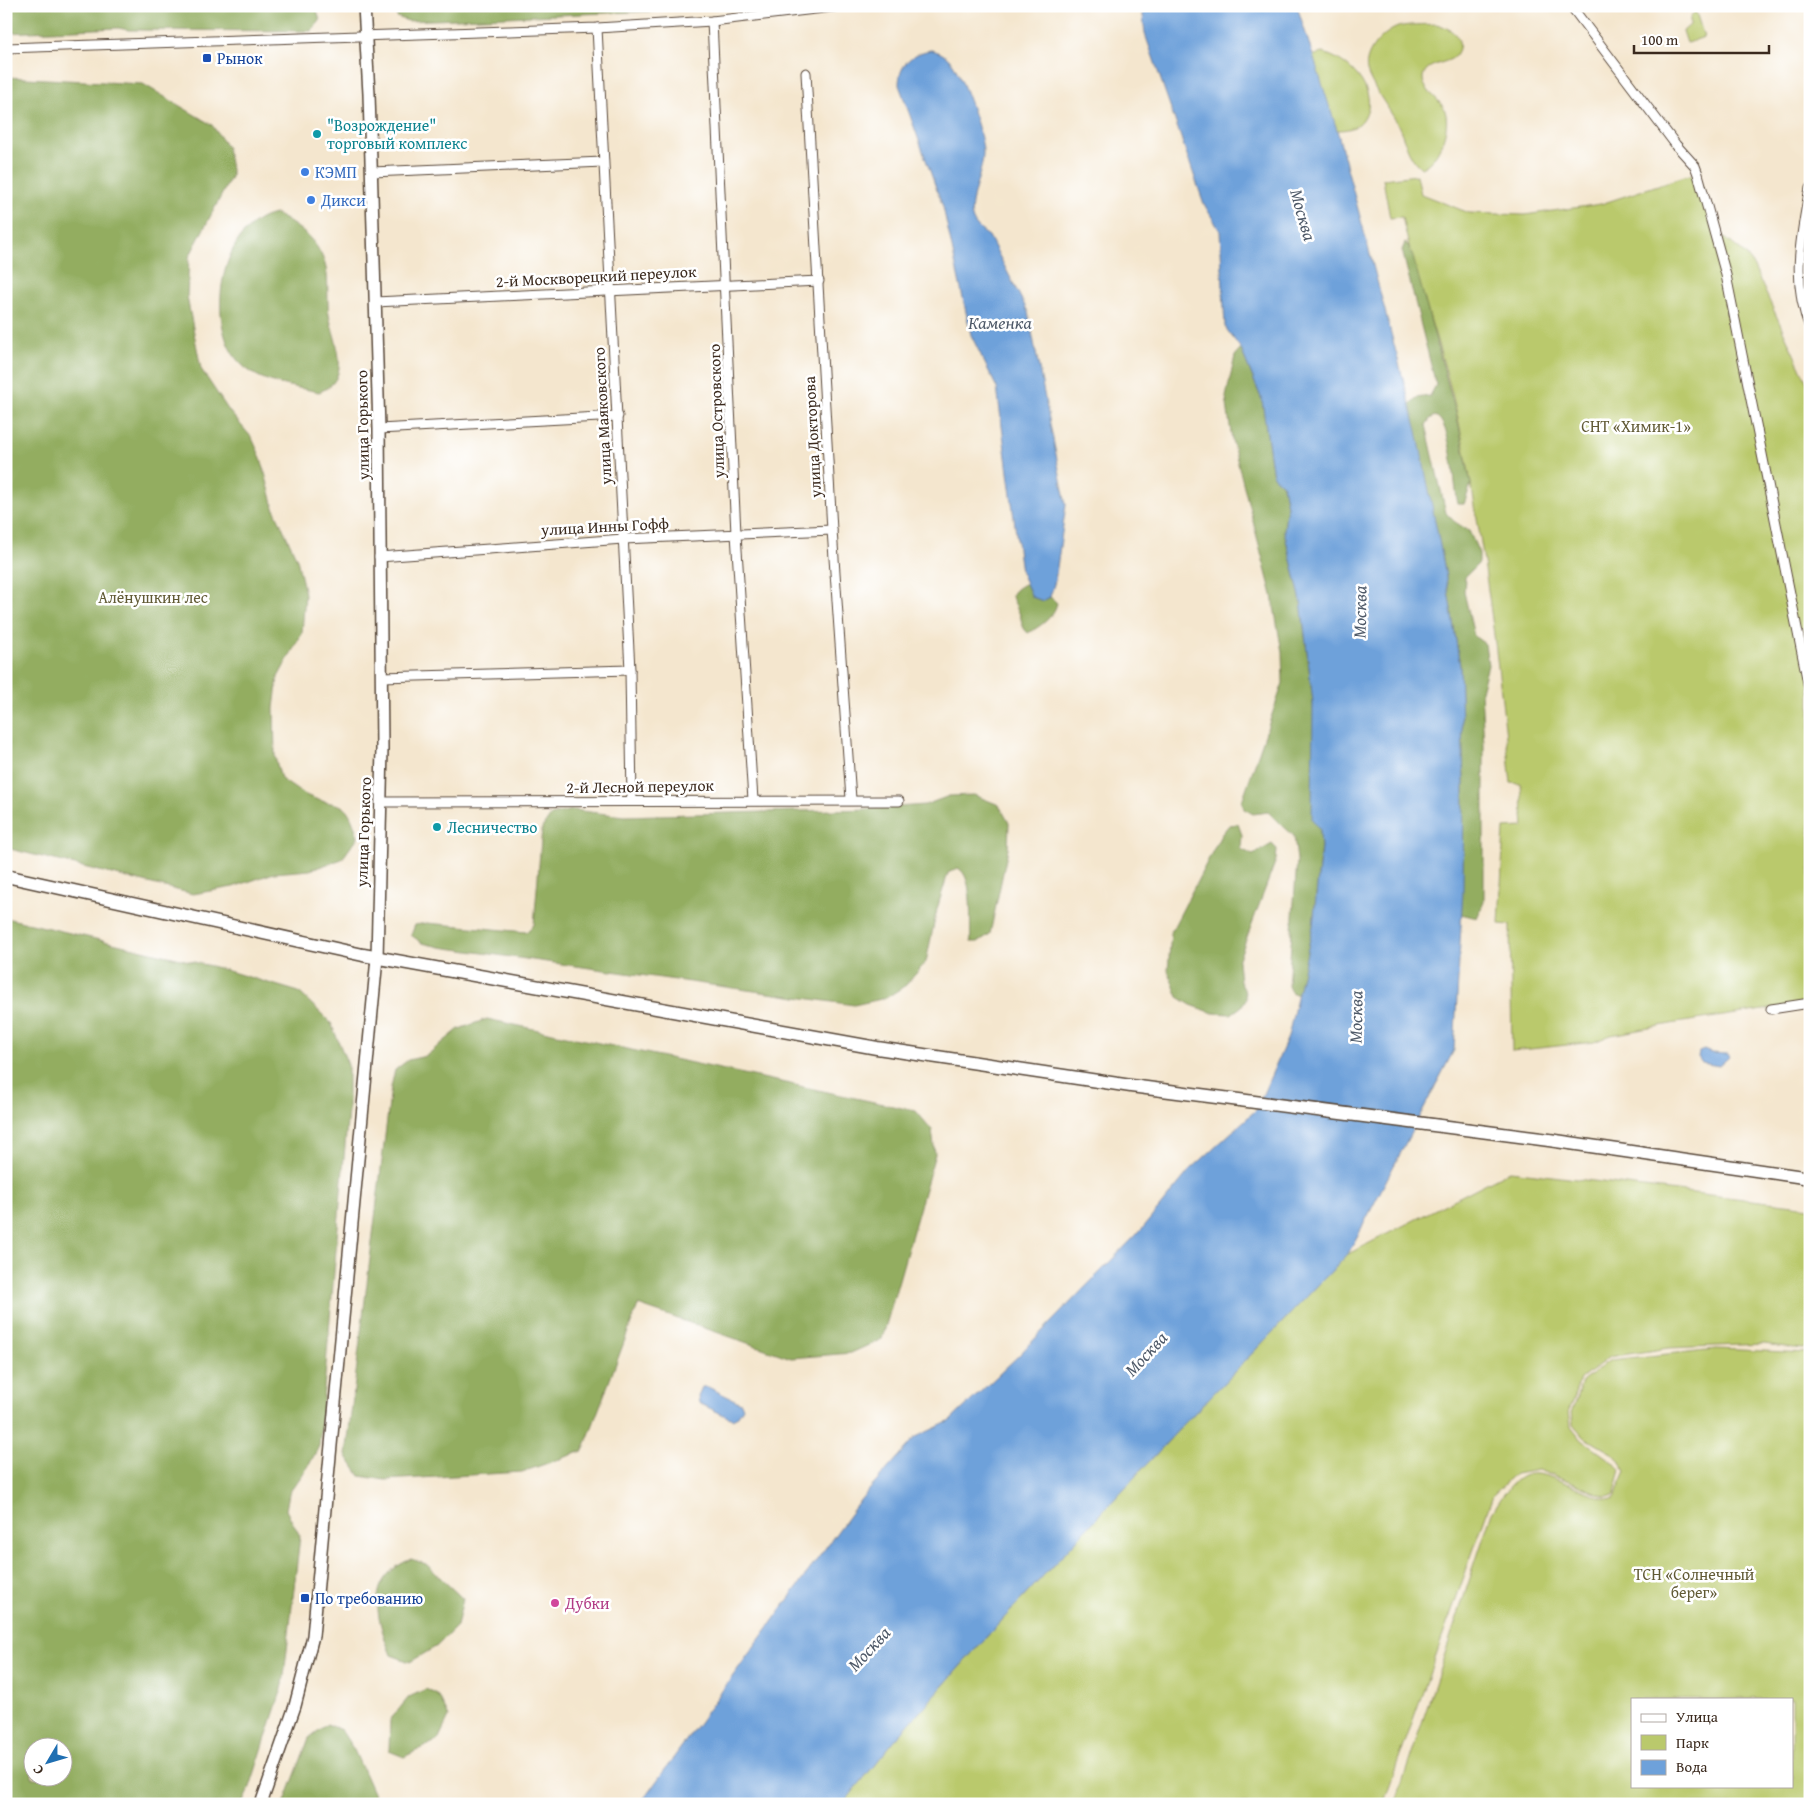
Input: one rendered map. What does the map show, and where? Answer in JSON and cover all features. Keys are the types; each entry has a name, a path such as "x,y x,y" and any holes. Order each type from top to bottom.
{"highway":[{"path":"6,876 377,958 877,1048 1131,1086 1550,1140 1808,1178"}],"main road":[{"name":"улица Горького","path":"261,1804 295,1706 313,1636 377,958 381,802 379,429 372,172 367,36 364,6"}],"street":[{"path":"6,48 597,28 712,21 841,6"},
{"path":"1571,6 1676,146 1695,166 1702,185 1726,274 1742,348 1810,693"},
{"name":"улица Островского","path":"712,21 726,285 736,534 753,800"},
{"name":"улица Маяковского","path":"597,28 630,670 632,801"},
{"name":"улица Докторова","path":"806,73 832,530 851,799"},
{"path":"372,172 603,162"},
{"path":"1810,188 1798,260 1798,276 1802,306 1810,328"},
{"name":"2-й Москворецкий переулок","path":"375,302 819,281"},
{"path":"379,429 618,416"},
{"name":"улица Инны Гофф","path":"379,557 623,539 832,530"},
{"path":"381,677 630,670"},
{"name":"2-й Лесной переулок","path":"381,802 851,799 899,801"},
{"path":"1770,1009 1810,1003"}],"green space":[{"path":"6,6 316,6 320,21 311,31 129,30 118,28 6,33"},
{"path":"394,6 670,6 655,11 408,21 397,17"},
{"path":"1692,6 1694,6 1704,37 1687,43 1683,31 1690,25 1690,18 1694,13"},
{"path":"1436,24 1452,31 1456,35 1459,45 1455,56 1431,67 1424,74 1423,80 1426,88 1445,111 1446,126 1445,135 1438,152 1427,165 1421,168 1409,152 1396,121 1372,82 1367,71 1367,64 1368,57 1375,44 1392,30 1407,25"},
{"path":"1322,53 1341,61 1359,77 1365,87 1368,97 1368,108 1362,121 1352,128 1337,130 1312,56"},
{"name":"Алёнушкин лес","path":"6,77 143,84 212,125 227,147 232,175 189,257 187,297 201,369 229,411 252,438 261,458 275,511 297,559 305,594 302,633 278,677 274,708 275,757 281,779 308,796 341,806 349,814 358,837 342,859 310,870 274,873 233,887 193,894 6,848"},
{"name":"СНТ «Химик-1»","path":"1698,174 1714,229 1745,254 1752,263 1810,389 1810,1003 1676,1023 1611,1035 1594,1042 1512,1051 1510,925 1499,924 1504,828 1524,827 1521,784 1511,783 1483,554 1458,418 1402,217 1390,218 1383,179 1417,175 1421,194 1469,213 1525,215 1601,204 1685,176"},
{"path":"276,214 295,226 313,241 321,254 326,268 329,315 337,347 339,369 336,378 330,386 319,392 267,380 249,371 241,364 229,347 223,326 221,302 223,278 230,255 242,236 257,221"},
{"path":"1405,243 1408,245 1413,257 1457,417 1471,484 1464,504 1458,504 1449,442 1441,421 1435,416 1426,425 1446,513 1455,522 1469,531 1479,553 1479,563 1465,577 1464,592 1474,636 1485,644 1488,665 1481,691 1484,745 1484,902 1477,918 1461,914 1464,782 1460,666 1444,565 1410,404 1416,398 1430,396 1436,385 1402,250"},
{"path":"1241,349 1262,400 1273,476 1283,485 1287,506 1284,531 1301,601 1313,702 1321,847 1313,926 1298,995 1291,992 1288,986 1297,860 1294,836 1268,812 1253,814 1244,809 1242,801 1283,683 1282,652 1272,595 1232,440 1226,397 1235,356"},
{"path":"1026,583 1032,597 1043,601 1050,597 1057,603 1053,613 1046,621 1028,633 1023,627 1012,597 1012,594 1019,587"},
{"path":"974,795 999,805 1009,823 1008,849 990,934 978,942 971,942 970,901 967,881 958,868 948,873 937,909 926,962 906,985 886,998 854,1005 440,947 422,943 411,935 415,925 427,923 526,932 534,925 542,828 551,815 573,810 624,816 869,809 925,805 949,796"},
{"path":"1238,824 1242,835 1241,849 1253,855 1272,844 1277,849 1276,860 1238,961 1240,982 1246,999 1241,1007 1231,1014 1213,1013 1191,1005 1178,997 1168,971 1171,932 1221,835 1229,825"},
{"path":"6,918 215,967 299,992 331,1023 348,1065 348,1111 319,1446 308,1467 289,1493 286,1510 300,1536 283,1685 250,1787 242,1804 6,1804"},
{"path":"487,1019 916,1111 932,1130 935,1154 882,1339 851,1353 791,1358 638,1305 583,1451 522,1472 385,1480 360,1476 346,1455 391,1087 395,1070 408,1060 426,1056 459,1029"},
{"path":"1510,1171 1810,1207 1810,1350 1764,1344 1668,1348 1609,1357 1580,1380 1569,1410 1571,1426 1582,1440 1621,1470 1614,1495 1605,1496 1538,1470 1515,1474 1493,1495 1383,1804 843,1804 893,1742 980,1644 1184,1424 1348,1254"},
{"name":"ТСН «Солнечный берег»","path":"1716,1349 1810,1353 1810,1804 1395,1804 1491,1515 1502,1496 1512,1484 1522,1477 1531,1474 1542,1475 1601,1497 1614,1498 1626,1471 1615,1455 1584,1437 1573,1424 1572,1410 1582,1382 1610,1360"},
{"path":"411,1559 426,1564 463,1599 457,1626 437,1646 410,1662 391,1655 381,1626 378,1600 380,1588 386,1577 396,1567"},
{"path":"426,1689 439,1696 449,1717 438,1740 404,1757 389,1751 390,1720 409,1697"},
{"path":"327,1724 341,1730 354,1750 378,1804 284,1804 309,1738"}],"water":[{"name":"Москва","path":"1142,6 1297,6 1337,130 1417,431 1444,565 1460,666 1464,782 1463,890 1454,1050 1348,1254 1184,1424 980,1644 893,1742 843,1804 640,1804 861,1499 916,1437 950,1421 1018,1356 1142,1229 1189,1171 1256,1110 1288,1037 1313,926 1321,847 1320,830 1312,819 1313,702 1301,601 1284,531 1287,506 1283,485 1273,476 1262,400 1241,349 1225,327 1220,231 1204,204 1145,34"},
{"name":"Каменка","path":"931,50 944,55 953,64 967,94 980,133 983,160 973,196 971,213 973,220 989,236 1028,312 1066,505 1055,581 1050,597 1043,601 1032,597 1021,572 997,388 971,335 943,207 899,85 904,65 918,54"},
{"path":"1704,1050 1711,1053 1727,1054 1729,1057 1719,1066 1702,1063 1698,1057 1699,1052"},
{"path":"702,1387 708,1387 741,1403 743,1408 738,1416 732,1419 699,1403 698,1396"}],"place":[{"name":"Рынок","path":"207,58"},
{"name":"\"Возрождение\" торговый комплекс","path":"317,134"},
{"name":"КЭМП","path":"305,172"},
{"name":"Дикси","path":"311,200"},
{"name":"Лесничество","path":"437,827"},
{"name":"По требованию","path":"305,1598"},
{"name":"Дубки","path":"555,1603"}]}
